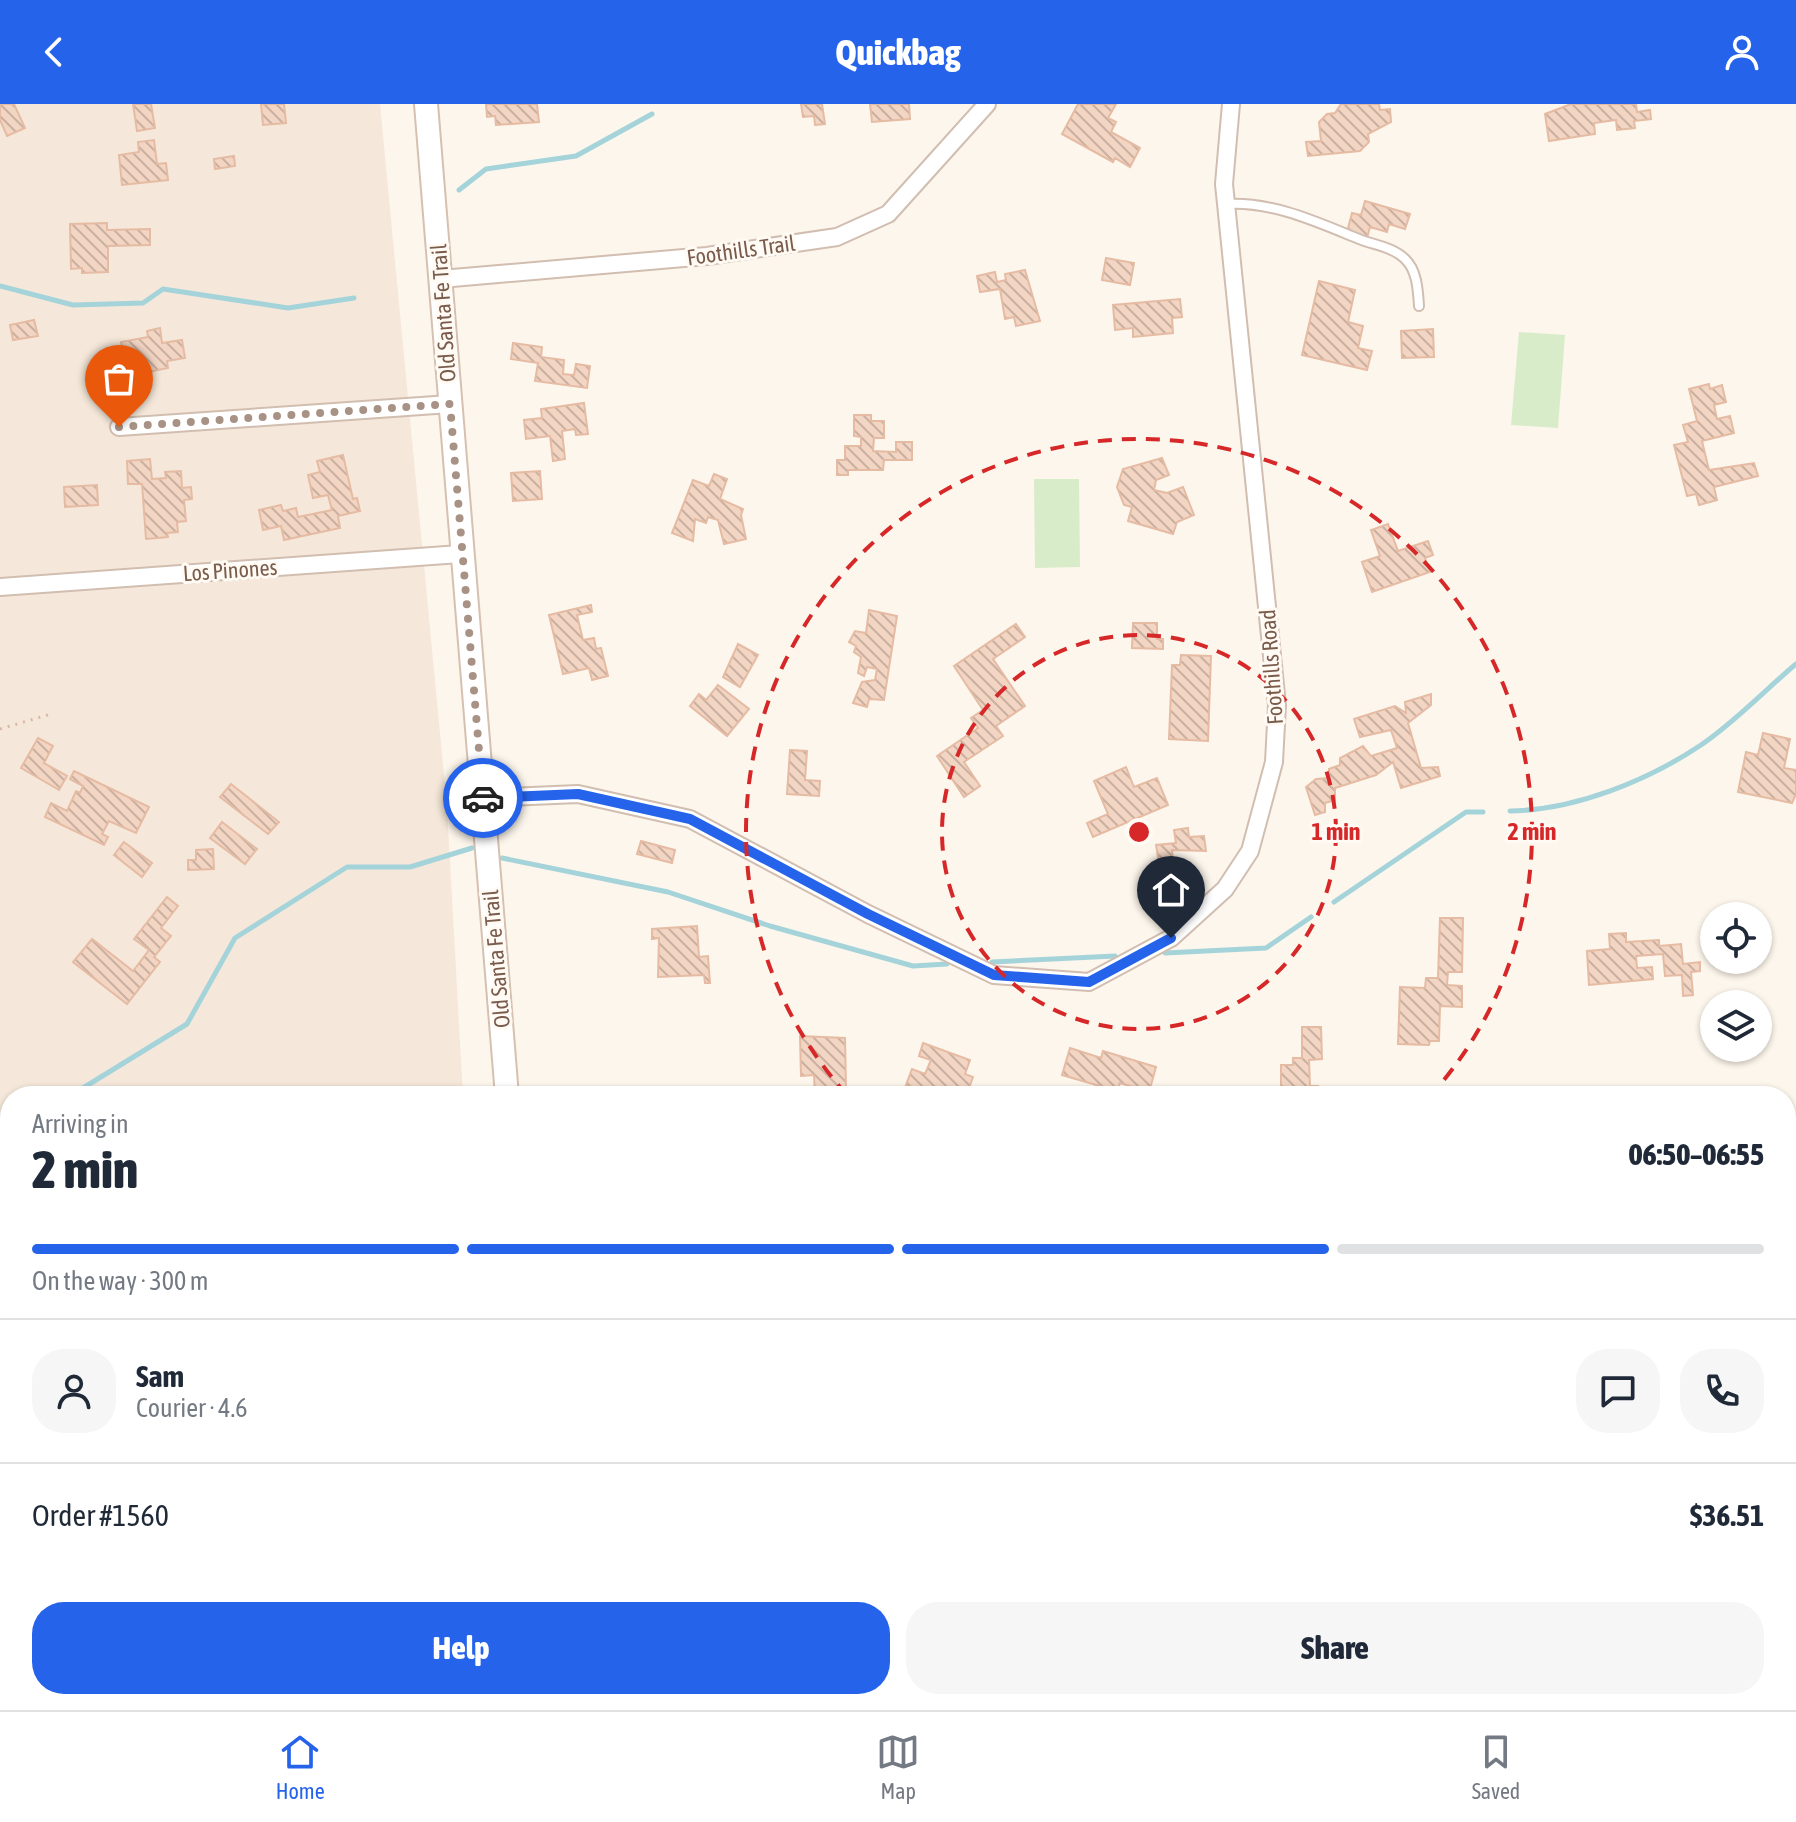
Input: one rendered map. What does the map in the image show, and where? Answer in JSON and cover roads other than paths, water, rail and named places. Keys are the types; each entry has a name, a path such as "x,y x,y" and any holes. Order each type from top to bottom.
{"street":[{"name":"Old Santa Fe Trail","path":"426,104 460,554 506,1086"},
{"name":"Foothills Trail","path":"441,279 707,256 837,237 888,214 987,104"},
{"name":"Foothills Road","path":"483,798 578,794 690,819 868,914 994,975 1089,982 1171,938 1225,889 1250,851 1274,762 1277,705 1224,184 1231,104"},
{"path":"119,427 450,404"},
{"name":"Los Pinones","path":"0,587 460,554"}],"lane":[{"path":"1226,204 1246,202 1271,208 1391,250 1408,261 1415,277 1419,306"}],"waterway":[{"path":"459,190 486,169 576,156 652,114"},
{"path":"0,286 73,305 143,303 163,289 288,308 354,298"},
{"path":"1510,811 1585,799 1658,770 1714,736 1796,664"},
{"path":"1334,902 1466,812 1483,812"},
{"path":"86,1086 187,1024 235,938 347,867 410,867 472,848"},
{"path":"502,858 668,892 770,926 913,966 947,964"},
{"path":"1165,953 1266,948 1311,917"},
{"path":"992,962 1115,956"}]}
